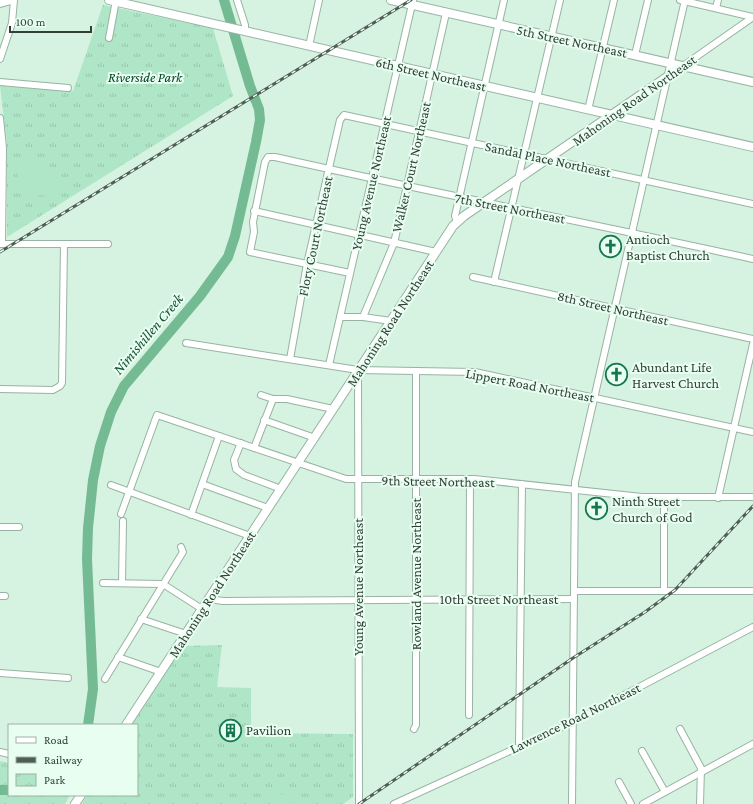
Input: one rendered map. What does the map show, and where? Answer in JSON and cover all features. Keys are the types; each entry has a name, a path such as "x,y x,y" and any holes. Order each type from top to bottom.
{"main road":[{"path":"0,3 11,0"},
{"name":"6th Street Northeast","path":"114,0 537,99 753,147"},
{"name":"5th Street Northeast","path":"391,0 412,2 446,13 753,82"},
{"name":"Mahoning Road Northeast","path":"127,724 315,438 358,370 457,222 683,66"}],"street":[{"path":"0,59 12,23 14,0"},
{"path":"109,38 114,0"},
{"path":"237,0 246,25 244,31"},
{"path":"309,46 319,0"},
{"path":"457,222 455,216 504,0"},
{"path":"494,282 560,0"},
{"path":"588,110 614,0"},
{"path":"635,55 648,0"},
{"path":"572,804 575,490 594,398 684,0 753,17"},
{"path":"716,8 718,0"},
{"name":"Young Avenue Northeast","path":"329,365 412,2"},
{"name":"Walker Court Northeast","path":"363,317 394,243 446,13"},
{"name":"Mahoning Road Northeast","path":"683,66 753,17"},
{"path":"0,82 68,88"},
{"name":"Sandal Place Northeast","path":"344,115 547,160 644,179 753,204"},
{"name":"Flory Court Northeast","path":"290,359 307,264 340,120 344,115"},
{"path":"0,118 3,148 1,244 108,244"},
{"name":"7th Street Northeast","path":"254,211 265,162 268,157 273,157 407,187 632,232 753,259"},
{"path":"350,273 250,252 254,211 436,252"},
{"path":"0,389 53,390 60,386 62,376 64,244"},
{"name":"8th Street Northeast","path":"472,276 753,339"},
{"path":"340,317 363,317 391,321"},
{"name":"Lippert Road Northeast","path":"186,343 358,370 475,372 753,432"},
{"path":"718,498 753,344"},
{"name":"Young Avenue Northeast","path":"358,370 359,804"},
{"name":"Rowland Avenue Northeast","path":"414,729 416,725 416,371"},
{"path":"261,394 273,399 287,398 333,409"},
{"path":"254,448 273,399"},
{"name":"9th Street Northeast","path":"130,492 157,415 339,478 358,480 470,479 642,497 753,497"},
{"path":"264,420 315,438"},
{"path":"191,515 219,436"},
{"path":"241,443 234,460 236,470 244,475 281,489"},
{"path":"469,715 470,479"},
{"path":"202,484 268,508"},
{"path":"519,746 522,484"},
{"path":"111,485 250,536"},
{"path":"121,514 130,492"},
{"path":"664,498 664,590"},
{"path":"122,583 123,521"},
{"path":"0,527 19,527"},
{"path":"105,679 183,552 181,547"},
{"path":"103,583 163,584 202,609"},
{"name":"10th Street Northeast","path":"574,591 753,591"},
{"name":"10th Street Northeast","path":"209,599 223,601 416,598 574,599"},
{"path":"141,619 186,634"},
{"name":"Lawrence Road Northeast","path":"394,804 573,722 753,627"},
{"path":"118,657 161,672"},
{"path":"0,673 68,678"},
{"path":"680,728 701,768 700,804"},
{"path":"643,804 753,744"},
{"path":"642,751 665,792"},
{"path":"619,782 631,804"}],"green space":[{"name":"Riverside Park","path":"103,5 213,28 233,96 7,237 7,143 0,86 73,91"},
{"path":"28,160 48,164 58,181 58,195 22,196 15,165"},
{"path":"222,645 217,687 251,688 251,733 353,734 353,797 343,804 82,804 86,796 138,796 138,724 133,724 183,646"},
{"path":"0,761 8,763 8,796 69,796 65,804 0,804"},
{"path":"273,792 294,797 293,804 271,803"}],"waterway":[{"name":"Nimishillen Creek","path":"88,724 93,689 87,559 88,528 93,480 100,446 111,412 124,386 200,296 228,257 235,236 256,142 260,120 259,109 250,86 224,0"},
{"name":"Nimishillen Creek","path":"0,790 8,790"}],"railway":[{"path":"0,252 411,0"},
{"path":"359,804 573,658 645,612 675,590 753,506"}],"place":[{"name":"Antioch Baptist Church","path":"610,247"},
{"name":"Abundant Life Harvest Church","path":"616,375"},
{"name":"Ninth Street Church of God","path":"597,509"},
{"name":"Pavilion","path":"230,730"}]}
